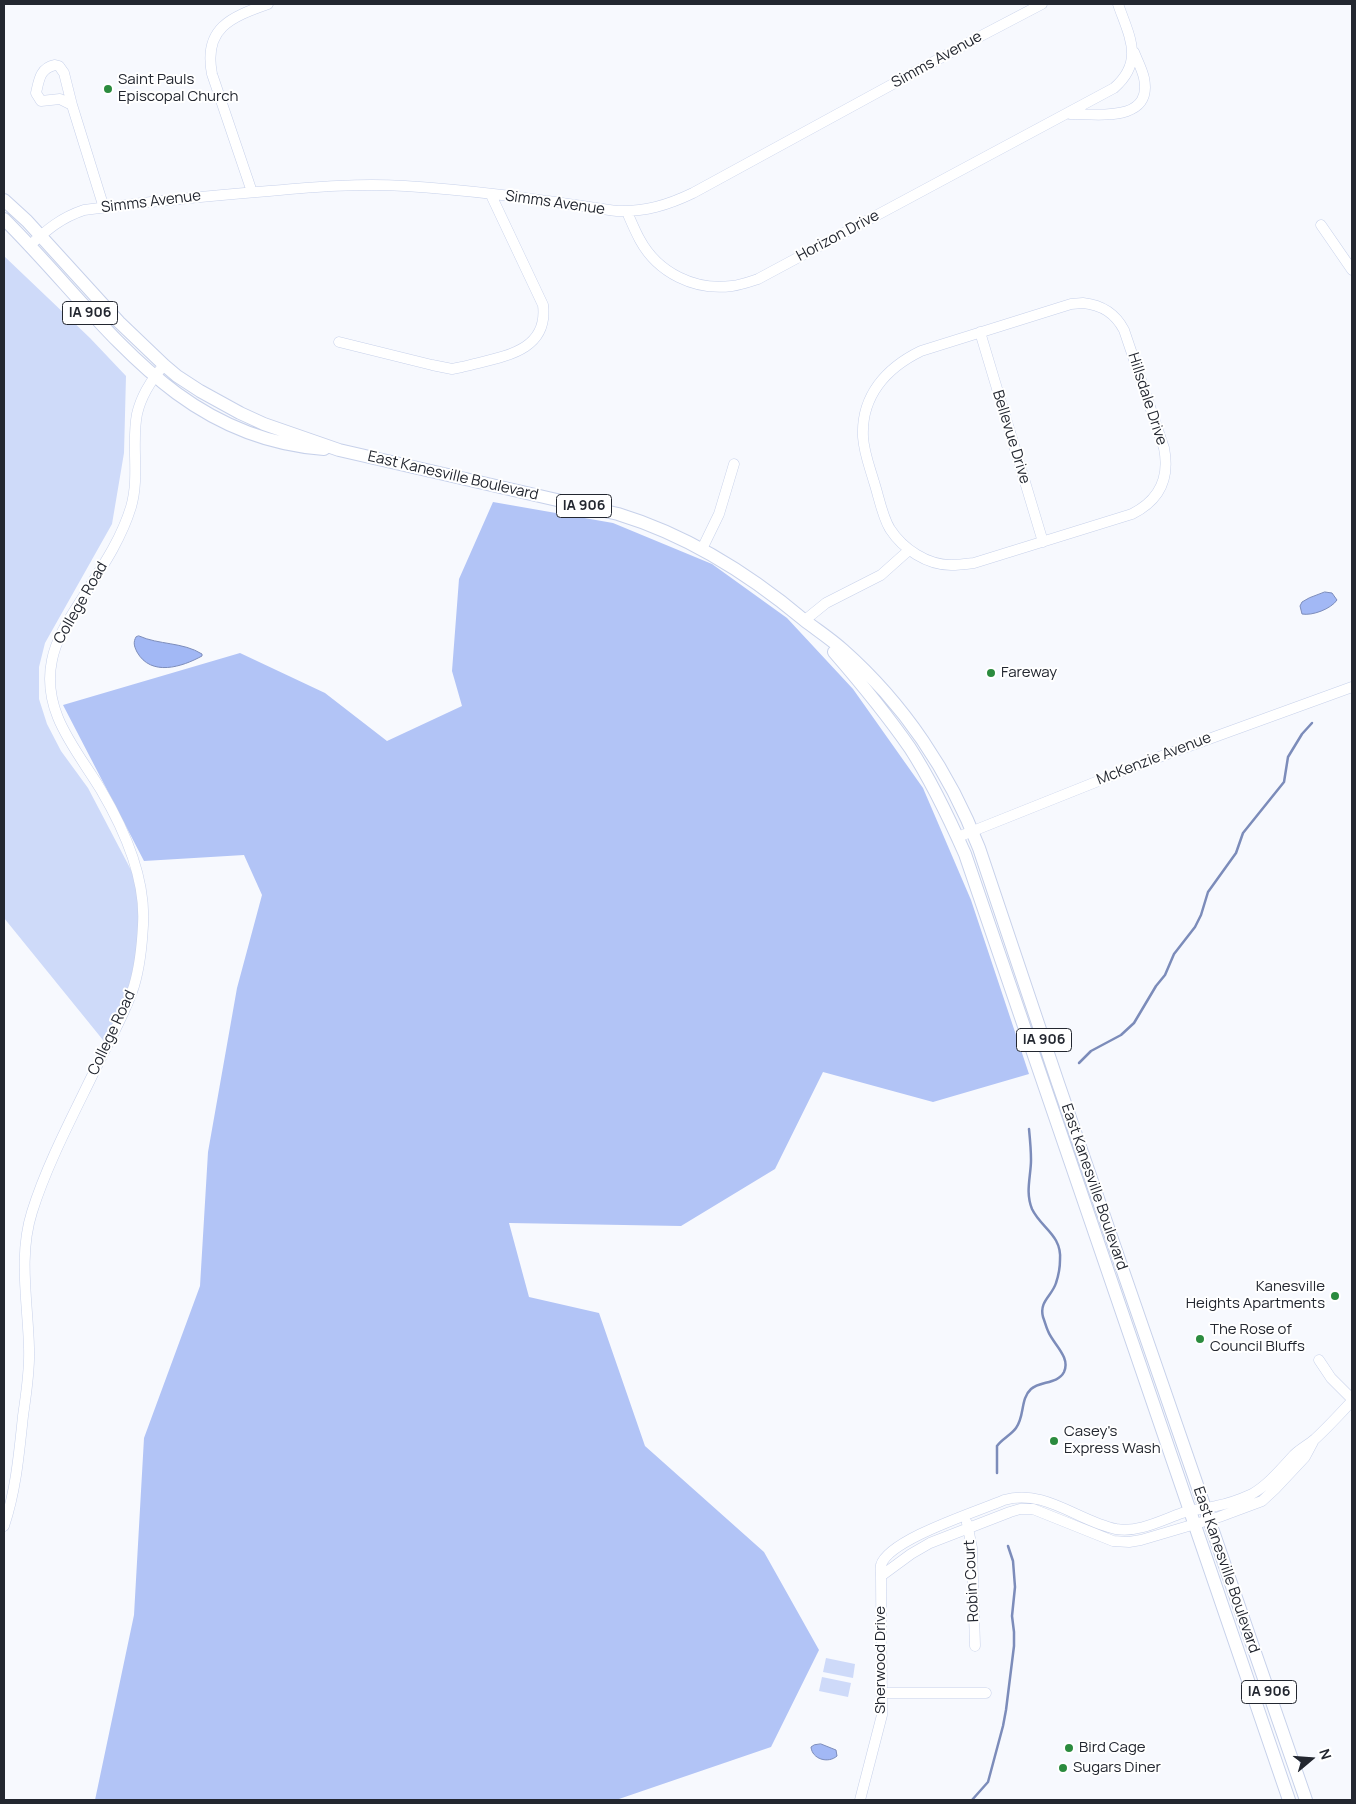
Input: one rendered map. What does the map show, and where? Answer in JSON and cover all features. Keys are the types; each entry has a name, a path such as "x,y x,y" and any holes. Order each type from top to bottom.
{"main road":[{"name":"East Kanesville Boulevard","path":"4,200 41,236 119,322 164,365 200,391 264,424 339,450 618,514 658,528 702,549 754,580 842,650 862,668 902,713 938,763 973,831 1306,1800"},
{"name":"East Kanesville Boulevard","path":"4,220 120,346 183,398 204,412 246,432 289,445 339,450"},
{"name":"East Kanesville Boulevard","path":"805,620 849,669 910,748 958,837 974,878 1044,1088 1289,1800"}],"street":[{"path":"252,192 212,74 210,57 216,34 223,25 239,14 268,4"},
{"name":"Simms Avenue","path":"29,246 59,220 84,210 195,196 366,185 445,189 627,212 656,208 693,193 1042,4"},
{"name":"Horizon Drive","path":"1066,114 1125,113 1137,106 1144,95 1145,85 1142,72 1118,4"},
{"name":"Horizon Drive","path":"627,212 642,244 658,264 685,280 699,285 724,287 758,279 1095,99 1118,84 1129,69 1134,52"},
{"path":"72,105 104,208"},
{"path":"339,342 452,369 523,349 535,340 541,330 544,319 544,305 491,195"},
{"path":"1321,225 1352,270"},
{"name":"Hillsdale Drive","path":"1071,304 1092,304 1107,310 1115,317 1124,330 1164,448 1166,459 1164,481 1156,496 1142,509 1132,514 974,563 951,565 932,562 909,550 898,539 887,522 865,451 863,438 865,414 876,387 890,370 905,359 921,351 980,332 1071,304"},
{"name":"Bellevue Drive","path":"980,332 1042,542"},
{"name":"College Road","path":"4,1526 14,1493 27,1385 29,1351 24,1254 29,1222 41,1187 70,1120 129,1001 140,964 144,911 139,881 120,826 66,736 53,704 50,675 52,661 60,637 118,540 126,522 132,505 135,485 137,414 140,403 154,376 164,365"},
{"path":"702,549 719,514 734,464"},
{"path":"805,620 826,603 881,576 909,550"},
{"name":"McKenzie Avenue","path":"958,837 1168,753 1352,686"},
{"path":"1319,1360 1331,1378 1352,1400"},
{"name":"Sherwood Drive","path":"881,1576 922,1547 1020,1509 1033,1509 1113,1541 1129,1542 1141,1540 1193,1523 1215,1506 1253,1493 1270,1480 1303,1447 1313,1441 1352,1400"},
{"name":"Sherwood Drive","path":"860,1800 882,1715 881,1565 885,1557 926,1531 1009,1498 1031,1497 1046,1501 1116,1529 1130,1530 1140,1528 1189,1510 1207,1513"},
{"name":"Robin Court","path":"964,1516 972,1548 975,1646"},
{"path":"882,1693 986,1693"}],"shaded area":[{"path":"4,256 90,338 126,376 124,453 112,524 45,643 39,667 39,699 47,724 61,751 88,788 141,889 135,983 107,1045 4,918"},
{"path":"493,502 613,523 712,564 787,618 853,689 923,788 971,900 1029,1074 933,1102 823,1072 775,1169 681,1226 509,1223 529,1297 599,1313 645,1446 764,1552 819,1650 771,1747 616,1800 95,1800 134,1615 144,1438 200,1286 208,1152 237,988 262,895 244,855 144,861 63,705 240,653 325,693 387,741 462,706 452,671 459,579"},
{"path":"1325,592 1332,593 1337,600 1321,611 1302,614 1300,606 1302,602"},
{"path":"139,636 187,647 202,654 202,656 185,664 167,668 150,665 143,660 135,648 134,641"},
{"path":"826,1658 855,1664 853,1678 823,1672"},
{"path":"822,1677 851,1683 848,1697 819,1691"},
{"path":"821,1744 836,1750 837,1756 825,1760 814,1755 811,1747"}],"waterway":[{"path":"1079,1063 1091,1051 1121,1035 1134,1023 1156,986 1165,975 1174,954 1195,927 1208,892 1236,853 1243,833 1284,782 1288,757 1302,734 1312,723"},
{"path":"997,1473 997,1446 1019,1423 1028,1393 1035,1386 1058,1379 1066,1366 1063,1356 1050,1336 1042,1311 1044,1303 1054,1288 1060,1263 1060,1251 1058,1244 1036,1216 1030,1203 1031,1156 1029,1129"},
{"path":"972,1800 988,1782 1006,1710 1014,1646 1012,1616 1015,1587 1013,1561 1008,1546"}],"place":[{"name":"Saint Pauls Episcopal Church","path":"108,89"},
{"name":"Fareway","path":"991,673"},
{"name":"Kanesville Heights Apartments","path":"1335,1296"},
{"name":"The Rose of Council Bluffs","path":"1200,1339"},
{"name":"Casey's Express Wash","path":"1054,1441"},
{"name":"Bird Cage","path":"1069,1748"},
{"name":"Sugars Diner","path":"1063,1768"}]}
